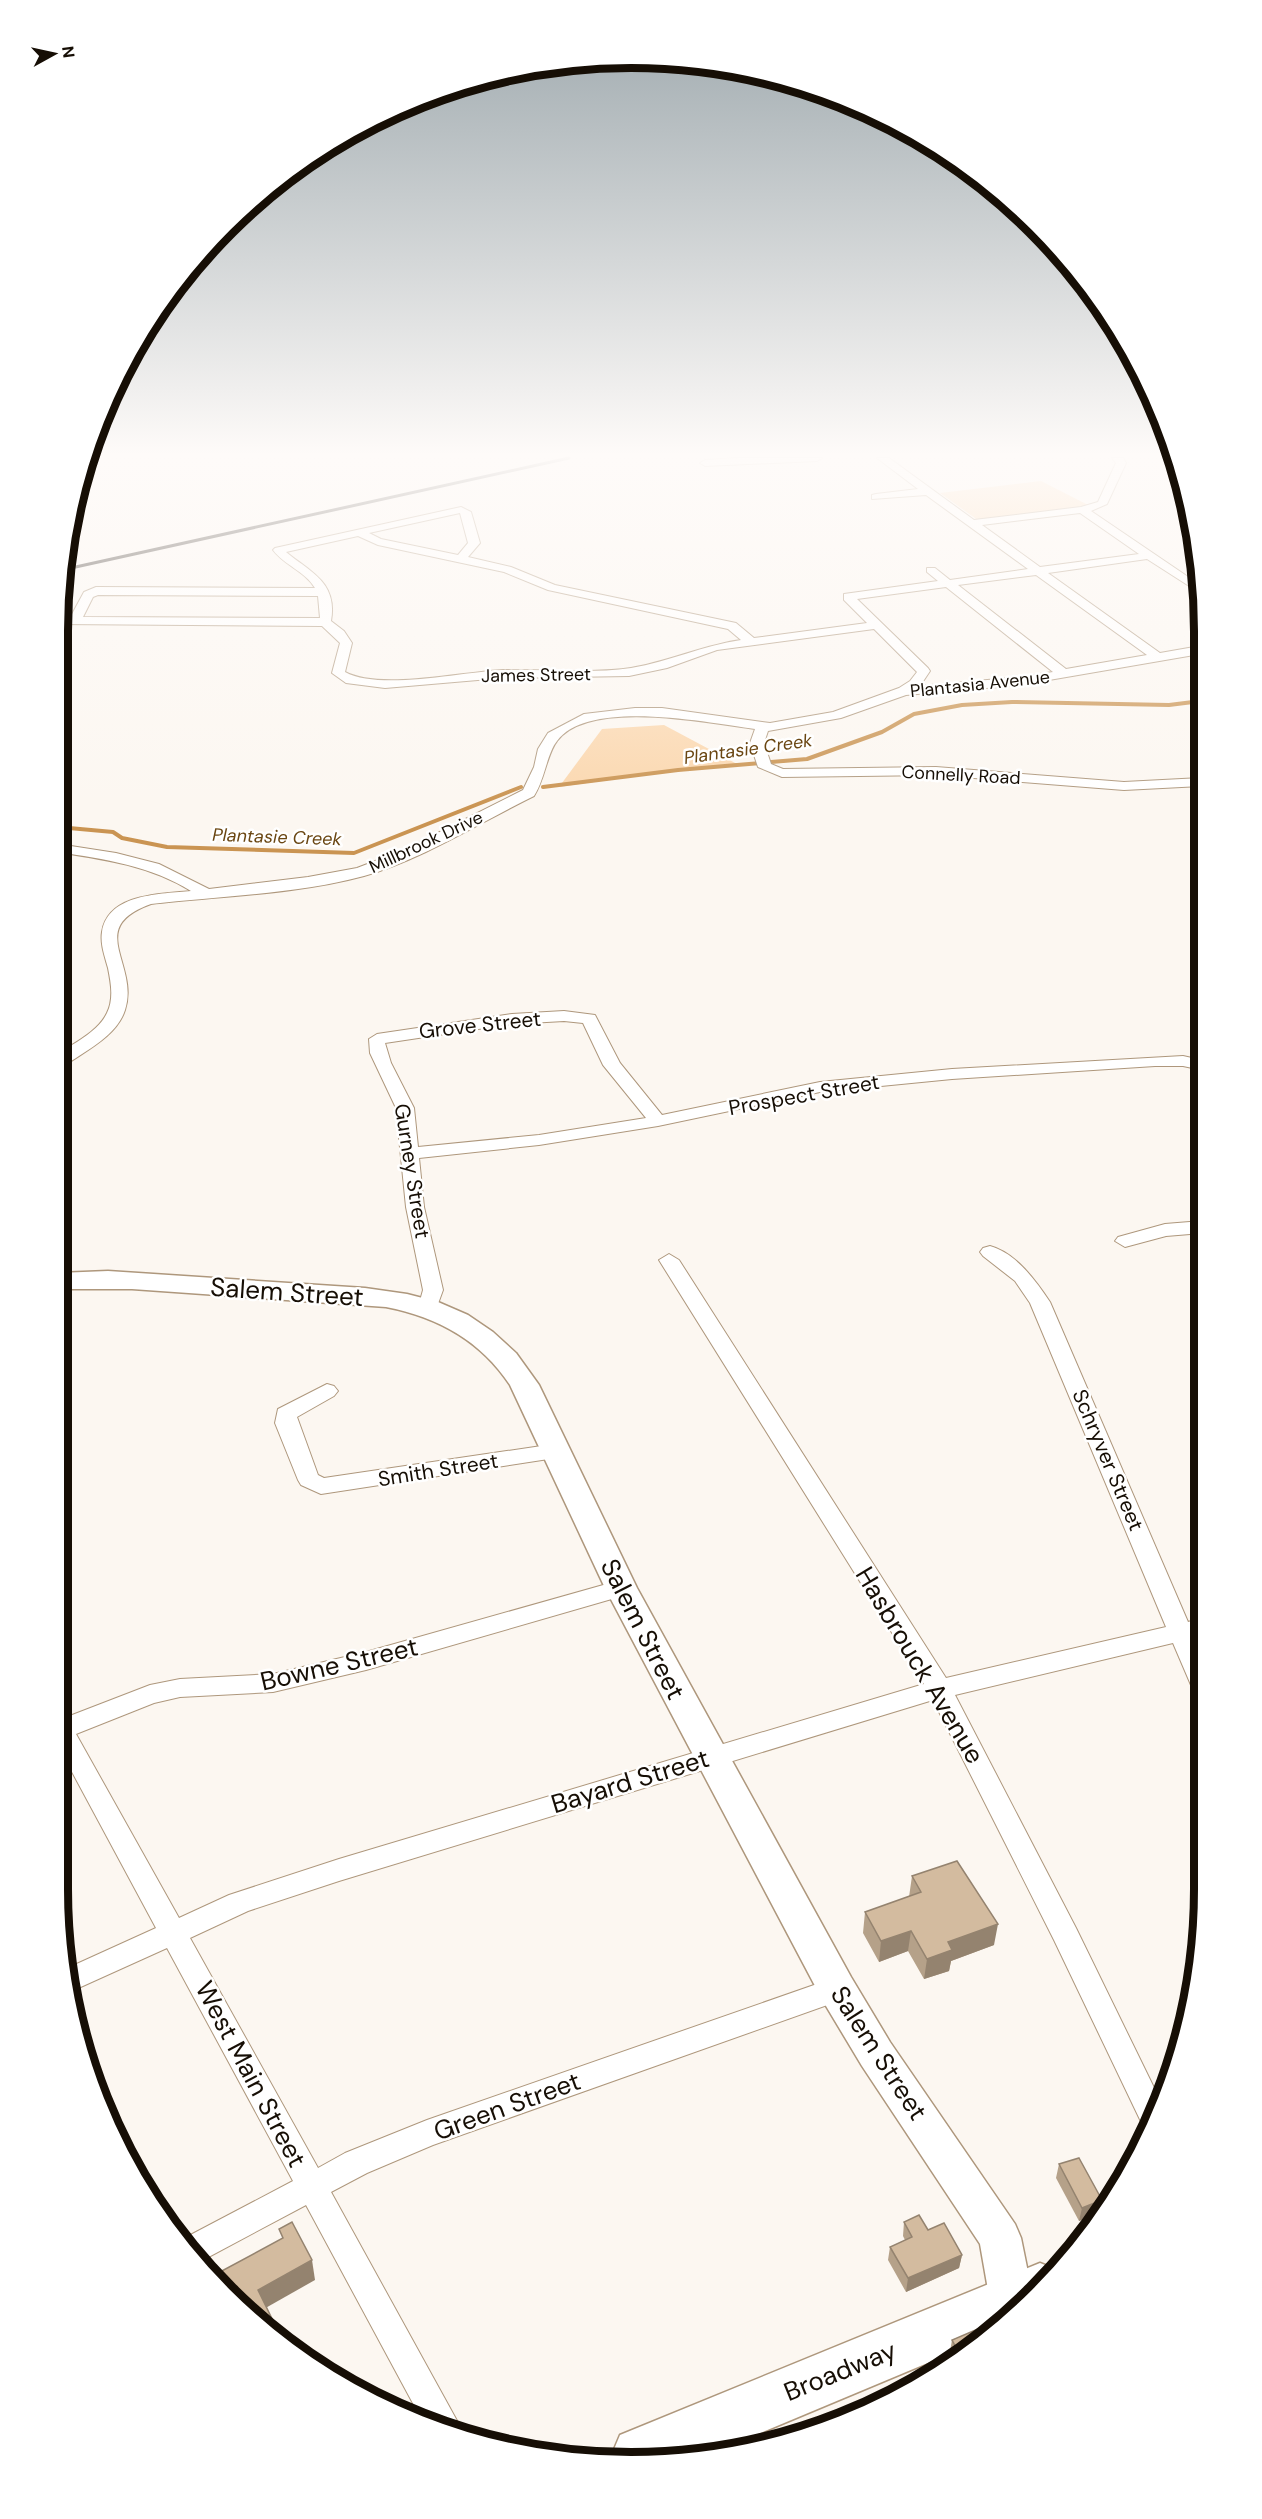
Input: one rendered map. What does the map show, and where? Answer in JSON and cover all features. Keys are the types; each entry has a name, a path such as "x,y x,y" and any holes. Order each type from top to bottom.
{"highway":[{"name":"Broadway","path":"650,2451 1010,2305"}],"street":[{"path":"68,620 325,622 323,592 311,576"},
{"path":"523,576 552,588 732,626 750,641"},
{"path":"938,576 1064,674"},
{"path":"904,691 915,684 924,671 848,597 1007,576"},
{"path":"1045,576 1157,657"},
{"path":"1178,576 1192,585"},
{"path":"75,620 88,595 96,591 323,592"},
{"name":"James Street","path":"325,622 340,634 346,643 338,673 351,680 385,684 501,674 640,671 695,652 750,641 876,625"},
{"name":"Plantasia Avenue","path":"762,727 799,723 836,715 904,691 1020,681 1194,651"},
{"name":"Millbrook Drive","path":"68,1054 106,1025 118,1009 121,986 108,946 115,919 137,903 308,882 361,872 409,854 529,793 538,774 545,749 553,736 564,728 589,717 662,712 762,727"},
{"name":"Connelly Road","path":"762,727 757,743 765,767 782,773 936,771 1124,786 1194,782"},
{"path":"68,850 131,860 168,871 206,893"},
{"name":"Grove Street","path":"377,1039 512,1019 583,1017 592,1021 602,1048 612,1065 658,1122"},
{"name":"Gurney Street","path":"377,1039 377,1051 401,1094 405,1108 415,1207 433,1290 428,1308"},
{"name":"Prospect Street","path":"408,1154 539,1140 658,1122 796,1092 868,1081 1155,1061 1194,1063"},
{"path":"1125,1241 1166,1230 1194,1228"},
{"name":"Schryver Street","path":"990,1252 1022,1277 1040,1302 1192,1630"},
{"name":"Hasbrouck Avenue","path":"669,1260 940,1689 1066,1936 1149,2109"},
{"name":"Salem Street","path":"68,1281 136,1278 257,1291 387,1299 428,1308 468,1326 504,1355 524,1386 621,1588 709,1756 837,1989 876,2054 972,2193 1000,2238 1020,2295"},
{"name":"Smith Street","path":"327,1391 286,1414 286,1423 309,1480 321,1486 555,1451"},
{"name":"Bowne Street","path":"68,1724 150,1694 180,1688 273,1683 366,1661 621,1588"},
{"name":"Bayard Street","path":"75,1978 238,1904 339,1870 709,1756 940,1689 1192,1630"},
{"name":"West Main Street","path":"68,1743 438,2418"},
{"name":"Green Street","path":"197,2247 311,2185 356,2163 427,2134 837,1989"}],"shaded area":[{"path":"664,725 737,764 559,787 602,729"}],"building":[{"path":"957,1861 998,1924 948,1942 952,1950 927,1959 911,1931 881,1941 865,1912 921,1892 912,1876"},
{"path":"1079,2158 1101,2199 1100,2201 1082,2208 1059,2164"},
{"path":"919,2215 928,2230 944,2223 962,2255 908,2278 890,2247 912,2237 904,2222"},
{"path":"292,2222 312,2260 258,2290 275,2325 213,2266 216,2265 220,2272 283,2238 279,2229"},
{"path":"986,2326 956,2348 952,2340"}],"waterway":[{"name":"Plantasie Creek","path":"543,787 678,770 807,759 882,732 914,714 962,705 1012,702 1169,705 1194,702"},
{"name":"Plantasie Creek","path":"68,828 113,832 122,838 167,847 354,853 521,787"}]}
